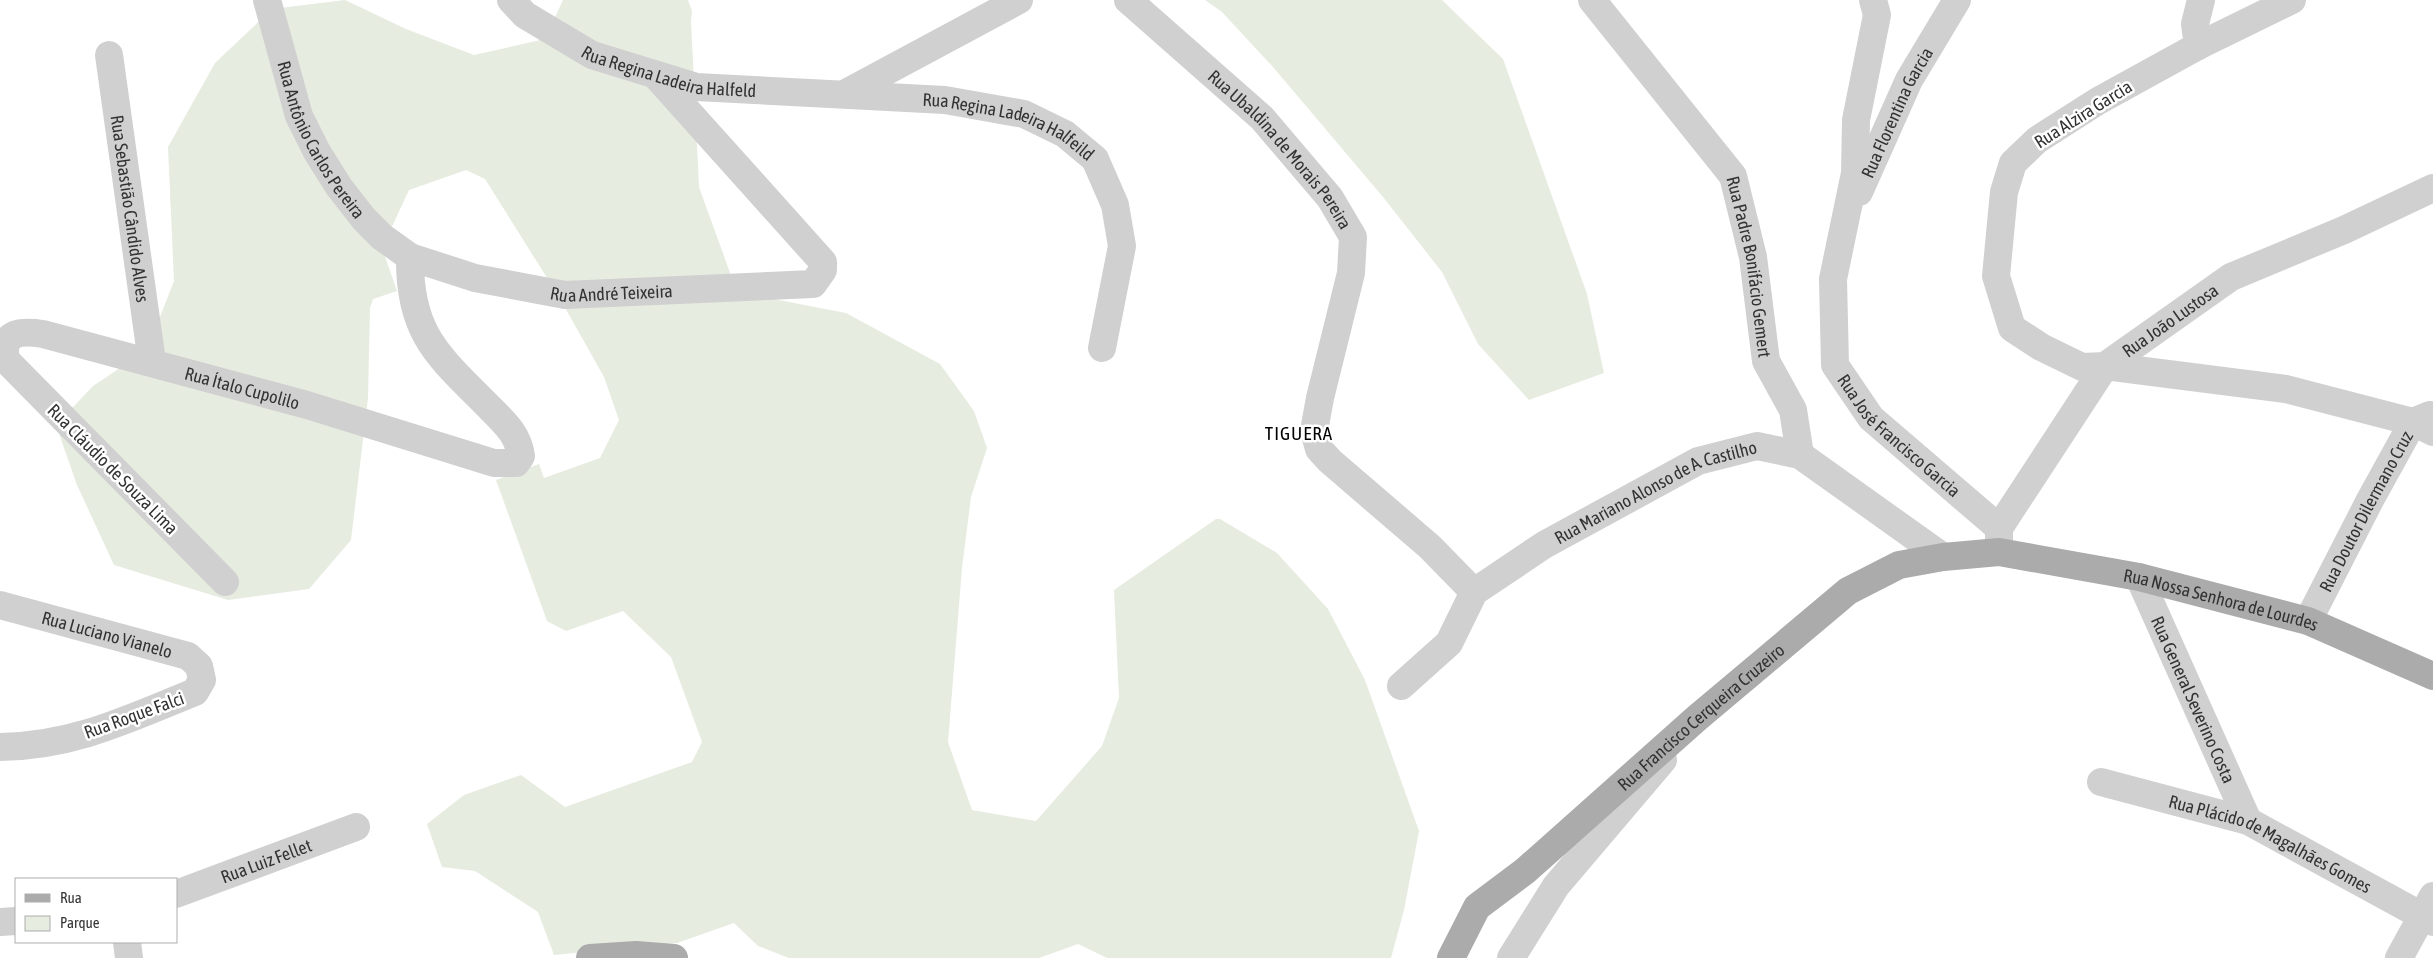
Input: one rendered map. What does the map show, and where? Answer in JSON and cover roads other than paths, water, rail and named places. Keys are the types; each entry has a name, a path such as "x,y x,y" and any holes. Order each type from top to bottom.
{"main road":[{"name":"Rua Francisco Cerqueira Cruzeiro","path":"1451,958 1477,907 1525,871 1698,718 1848,591 1899,565 1943,557 1999,540"},
{"name":"Rua Nossa Senhora de Lourdes","path":"1999,540 2308,621 2433,676"},
{"path":"590,958 636,954 674,958"}],"street":[{"name":"Rua Antônio Carlos Pereira","path":"267,0 299,116 317,152 339,187 364,219 382,237 410,257"},
{"name":"Rua Regina Ladeira Halfeld","path":"511,0 524,15 592,55 656,76 696,87 842,95"},
{"path":"842,95 1019,0"},
{"name":"Rua Ubaldina de Morais Pereira","path":"1128,0 1262,118 1330,198 1349,229 1353,237 1351,273 1318,406 1314,432 1319,449 1336,467 1430,547 1474,592"},
{"name":"Rua Padre Bonifácio Gemert","path":"1592,0 1734,176 1753,257 1766,361 1793,410 1800,455"},
{"name":"Rua José Francisco Garcia","path":"1873,0 1877,14 1856,120 1855,173 1833,279 1835,365 1871,418 1999,540"},
{"name":"Rua Florentina Garcia","path":"1842,230 1909,80 1957,0"},
{"path":"2198,46 2195,24 2201,0"},
{"name":"Rua Alzira Garcia","path":"2292,0 2198,46 2098,101 2037,140 2013,163 2004,192 1996,276 2012,328 2041,347 2082,367 2105,366 2286,389 2426,423"},
{"name":"Rua Sebastião Cândido Alves","path":"109,55 152,362"},
{"name":"Rua André Teixeira","path":"410,257 475,278 566,295 812,284 823,270 823,262 656,76"},
{"name":"Rua Regina Ladeira Halfeild","path":"842,95 945,100 1024,114 1065,134 1095,159 1115,205 1122,246 1102,348"},
{"name":"Rua João Lustosa","path":"1999,540 2105,366 2231,277 2344,230 2433,188"},
{"name":"Rua Ítalo Cupolilo","path":"3,354 4,341 9,336 24,332 43,334 307,405 494,463 509,464 520,460 521,456 517,438 452,371 426,337 412,301 410,257"},
{"name":"Rua Cláudio de Souza Lima","path":"3,354 6,360 34,390 225,582"},
{"name":"Rua Doutor Dilermano Cruz","path":"2308,621 2370,500 2426,423"},
{"name":"Rua Mariano Alonso de A. Castilho","path":"1474,592 1544,545 1698,461 1757,446 1800,455 1943,557"},
{"name":"Rua General Severino Costa","path":"2139,577 2248,822"},
{"path":"1401,686 1449,644 1474,592"},
{"name":"Rua Luciano Vianelo","path":"0,605 188,656 199,666 202,680"},
{"name":"Rua Roque Falci","path":"0,747 33,746 99,732 195,692 202,680"},
{"path":"1511,958 1556,886 1698,718"},
{"name":"Rua Plácido de Magalhães Gomes","path":"2101,782 2248,822 2430,911"},
{"name":"Rua Luiz Fellet","path":"178,893 356,827"},
{"path":"2399,958 2430,911"},
{"path":"0,922 15,921"},
{"path":"127,943 129,958"}],"district":[{"name":"TIGUERA","path":"1299,433"}]}
